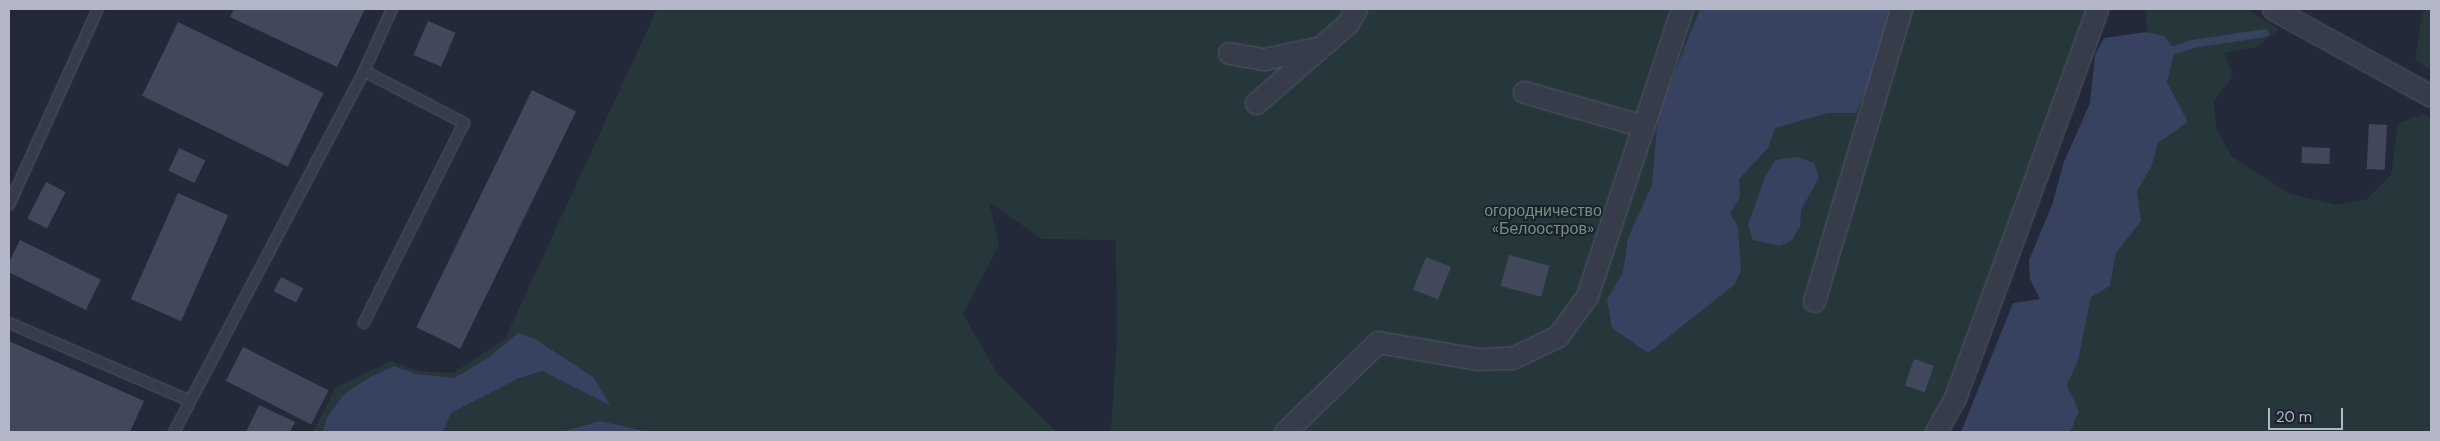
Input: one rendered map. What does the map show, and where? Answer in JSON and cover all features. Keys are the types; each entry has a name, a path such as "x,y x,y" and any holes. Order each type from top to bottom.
{"street":[{"path":"1256,103 1322,47 1356,9"},
{"path":"1285,432 1378,342 1478,359 1512,358 1558,336 1587,296 1682,9"},
{"path":"1814,301 1901,9"},
{"path":"1936,432 1959,389 2097,9"},
{"path":"2273,9 2431,96"},
{"path":"1229,53 1264,59 1322,47"},
{"path":"1524,92 1643,126"}],"lane":[{"path":"9,205 98,9"},
{"path":"174,432 364,71 392,9"},
{"path":"364,71 464,123 364,323"},
{"path":"9,323 190,401"}],"green space":[{"name":"огородничество «Белоостров»","path":"657,9 2097,9 1936,432 1111,432 1117,340 1116,240 1042,239 989,202 999,245 963,314 997,373 1057,432 649,432 600,421 561,432 443,432 451,413 519,378 542,371 569,385 593,377 518,333 488,358 454,378 416,374 394,366 370,377 344,394 326,419 323,432 313,432 335,388 391,361 417,371 453,373 505,339"},
{"path":"2146,9 2246,9 2279,29 2257,47 2224,53 2233,76 2214,101 2216,128 2232,157 2290,194 2337,205 2367,199 2391,175 2398,123 2424,114 2431,119 2431,432 2070,432 2079,411 2067,385 2078,361 2091,296 2110,286 2116,253 2140,221 2137,191 2151,168 2158,143 2188,122 2167,82 2175,50 2164,36 2147,32"},
{"path":"2423,9 2431,9 2431,71 2415,60"}],"water":[{"path":"1700,9 1890,9 1876,65 1856,113 1828,113 1775,128 1768,148 1739,179 1740,197 1730,213 1738,227 1741,271 1734,285 1648,353 1612,328 1607,300 1623,272 1628,238 1652,185 1658,114"},
{"path":"2147,32 2164,36 2175,50 2167,82 2188,122 2158,143 2151,168 2137,191 2141,221 2116,253 2110,286 2091,297 2078,361 2067,385 2079,411 2070,432 1961,432 2013,303 2040,299 2030,279 2029,260 2052,205 2064,162 2090,103 2095,55 2104,38"},
{"path":"1798,157 1814,163 1819,178 1801,210 1800,226 1792,240 1780,246 1753,240 1748,225 1765,177 1775,160"},
{"path":"518,333 535,339 593,377 610,405 542,371 519,378 451,413 443,432 323,432 326,419 344,394 370,377 394,366 416,374 454,378 488,358"},
{"path":"600,421 649,432 561,432"}],"building":[{"path":"234,9 365,9 337,67 230,17"},
{"path":"428,21 456,33 441,67 414,55"},
{"path":"178,22 324,93 288,167 142,96"},
{"path":"532,90 576,111 460,349 416,327"},
{"path":"2369,124 2387,125 2385,170 2367,169"},
{"path":"2302,147 2330,148 2329,164 2301,163"},
{"path":"179,148 205,160 195,183 168,171"},
{"path":"46,182 66,192 47,229 27,219"},
{"path":"178,193 228,215 181,321 131,299"},
{"path":"20,240 101,279 86,310 9,272 9,263"},
{"path":"1509,255 1550,266 1541,297 1501,286"},
{"path":"1426,257 1451,267 1438,300 1413,289"},
{"path":"281,277 303,288 296,303 274,291"},
{"path":"9,341 144,401 130,432 9,432"},
{"path":"243,347 329,391 311,424 226,381"},
{"path":"1914,359 1934,366 1925,392 1905,385"},
{"path":"259,405 295,422 290,432 246,432"}],"waterway":[{"path":"2175,50 2193,44 2265,33"}]}
